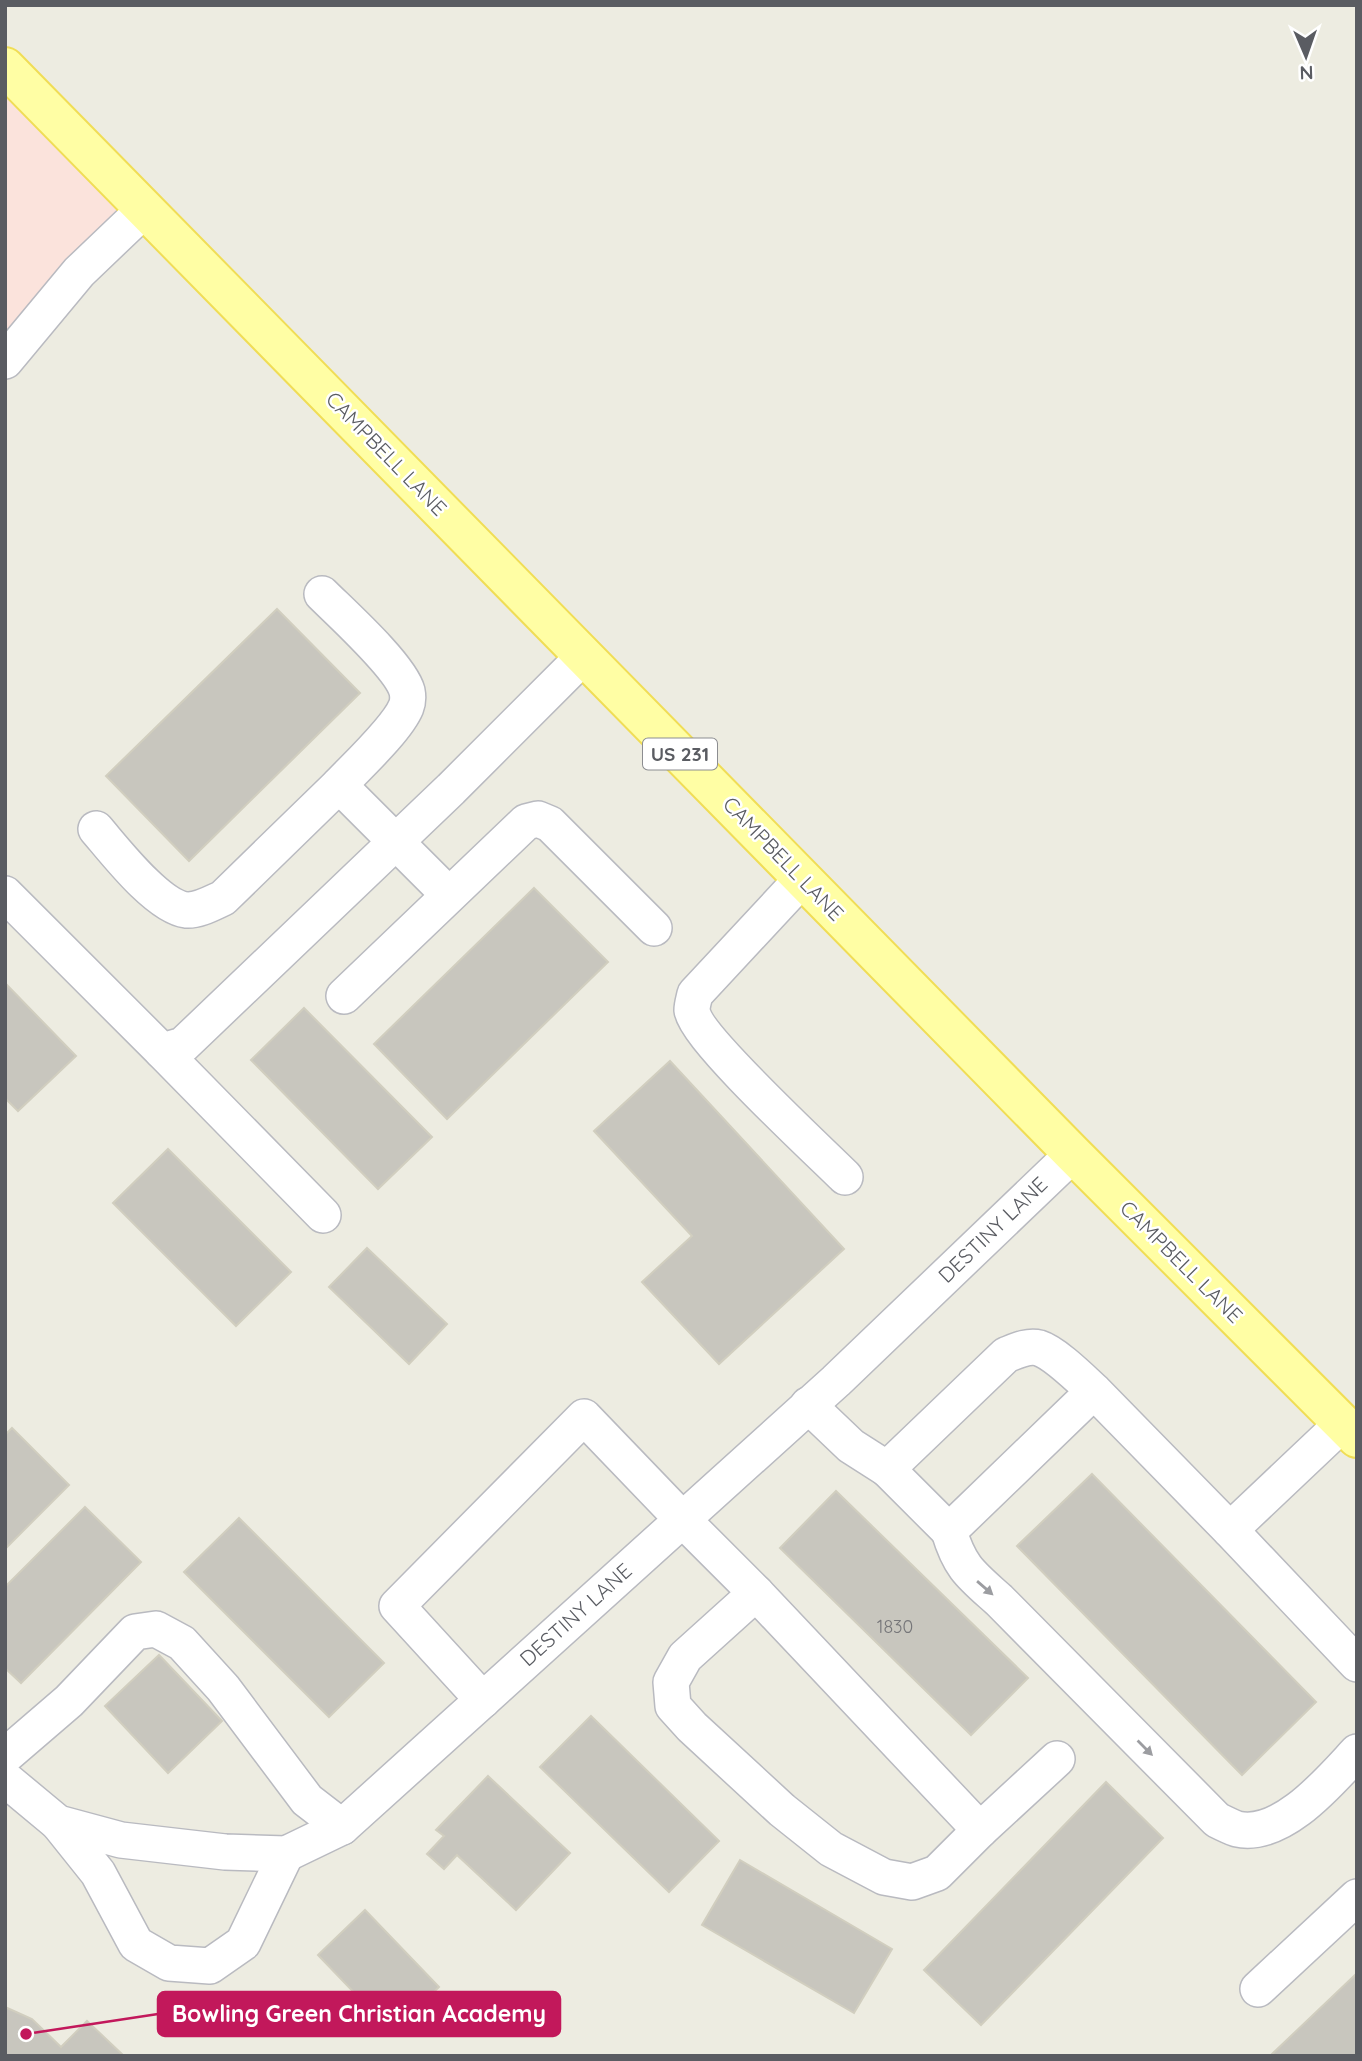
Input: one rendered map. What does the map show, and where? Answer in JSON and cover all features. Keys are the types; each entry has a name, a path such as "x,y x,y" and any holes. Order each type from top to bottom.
{"main road":[{"name":"CAMPBELL LANE","path":"5,67 1073,1154 1350,1431"}],"street":[{"path":"5,362 79,272 145,209"},
{"path":"96,830 139,878 169,902 186,910 200,908 223,898 339,785 399,720 407,705 407,693 401,679 388,662 322,594"},
{"path":"162,1051 183,1045 396,842 584,656"},
{"path":"339,785 448,894"},
{"path":"344,996 526,822 538,819 550,824 654,928"},
{"path":"802,878 695,994 692,1011 701,1029 728,1060 845,1177"},
{"path":"5,894 323,1215"},
{"name":"DESTINY LANE","path":"5,1779 58,1824 121,1840 225,1852 285,1853 342,1827 808,1405 1073,1154"},
{"path":"887,1469 1006,1355 1024,1348 1040,1348 1059,1360 1094,1391 1357,1664"},
{"path":"949,1531 1094,1391"},
{"path":"808,1405 851,1446 887,1469 949,1531 955,1552 967,1572 999,1600 1217,1820 1238,1829 1262,1828 1289,1816 1320,1792 1357,1752"},
{"path":"483,1700 397,1606 584,1416 980,1830"},
{"path":"1230,1530 1350,1431"},
{"path":"756,1593 685,1657 671,1682 673,1706 782,1810 831,1849 884,1877 912,1882 937,1873 1057,1759"},
{"path":"5,1756 69,1701 135,1632 156,1629 182,1643 223,1688 307,1800 342,1827"},
{"path":"58,1824 98,1873 136,1944 169,1962 210,1966 243,1943 285,1853"},
{"path":"1258,1989 1357,1897"}],"shaded area":[{"path":"5,67 145,209 5,339"}],"building":[{"path":"277,609 360,693 189,861 106,776"},
{"path":"534,888 608,962 447,1119 374,1044"},
{"path":"5,983 76,1056 18,1111 5,1098"},
{"path":"304,1008 432,1137 378,1189 251,1060"},
{"path":"670,1061 844,1249 719,1364 642,1282 692,1236 594,1131"},
{"path":"168,1149 291,1272 236,1326 113,1203"},
{"path":"367,1248 447,1324 409,1364 329,1287"},
{"path":"12,1428 69,1485 5,1549 5,1435"},
{"path":"1092,1474 1316,1702 1242,1775 1017,1546"},
{"path":"836,1491 1028,1678 971,1735 780,1548"},
{"path":"85,1507 141,1562 21,1683 5,1668 5,1587"},
{"path":"239,1518 384,1663 329,1717 184,1572"},
{"path":"159,1655 222,1721 168,1773 105,1706"},
{"path":"591,1716 719,1841 669,1892 540,1767"},
{"path":"488,1776 570,1853 516,1910 457,1855 444,1869 427,1854 444,1836 436,1830"},
{"path":"1106,1782 1163,1838 981,2025 924,1970"},
{"path":"740,1860 892,1949 854,2013 702,1925"},
{"path":"365,1910 439,1987 392,2032 318,1955"},
{"path":"1357,1973 1357,2056 1270,2056"},
{"path":"5,2007 32,2019 61,2047 87,2021 124,2056 5,2056"}],"place":[{"name":"Bowling Green Christian Academy","path":"26,2034"}]}
